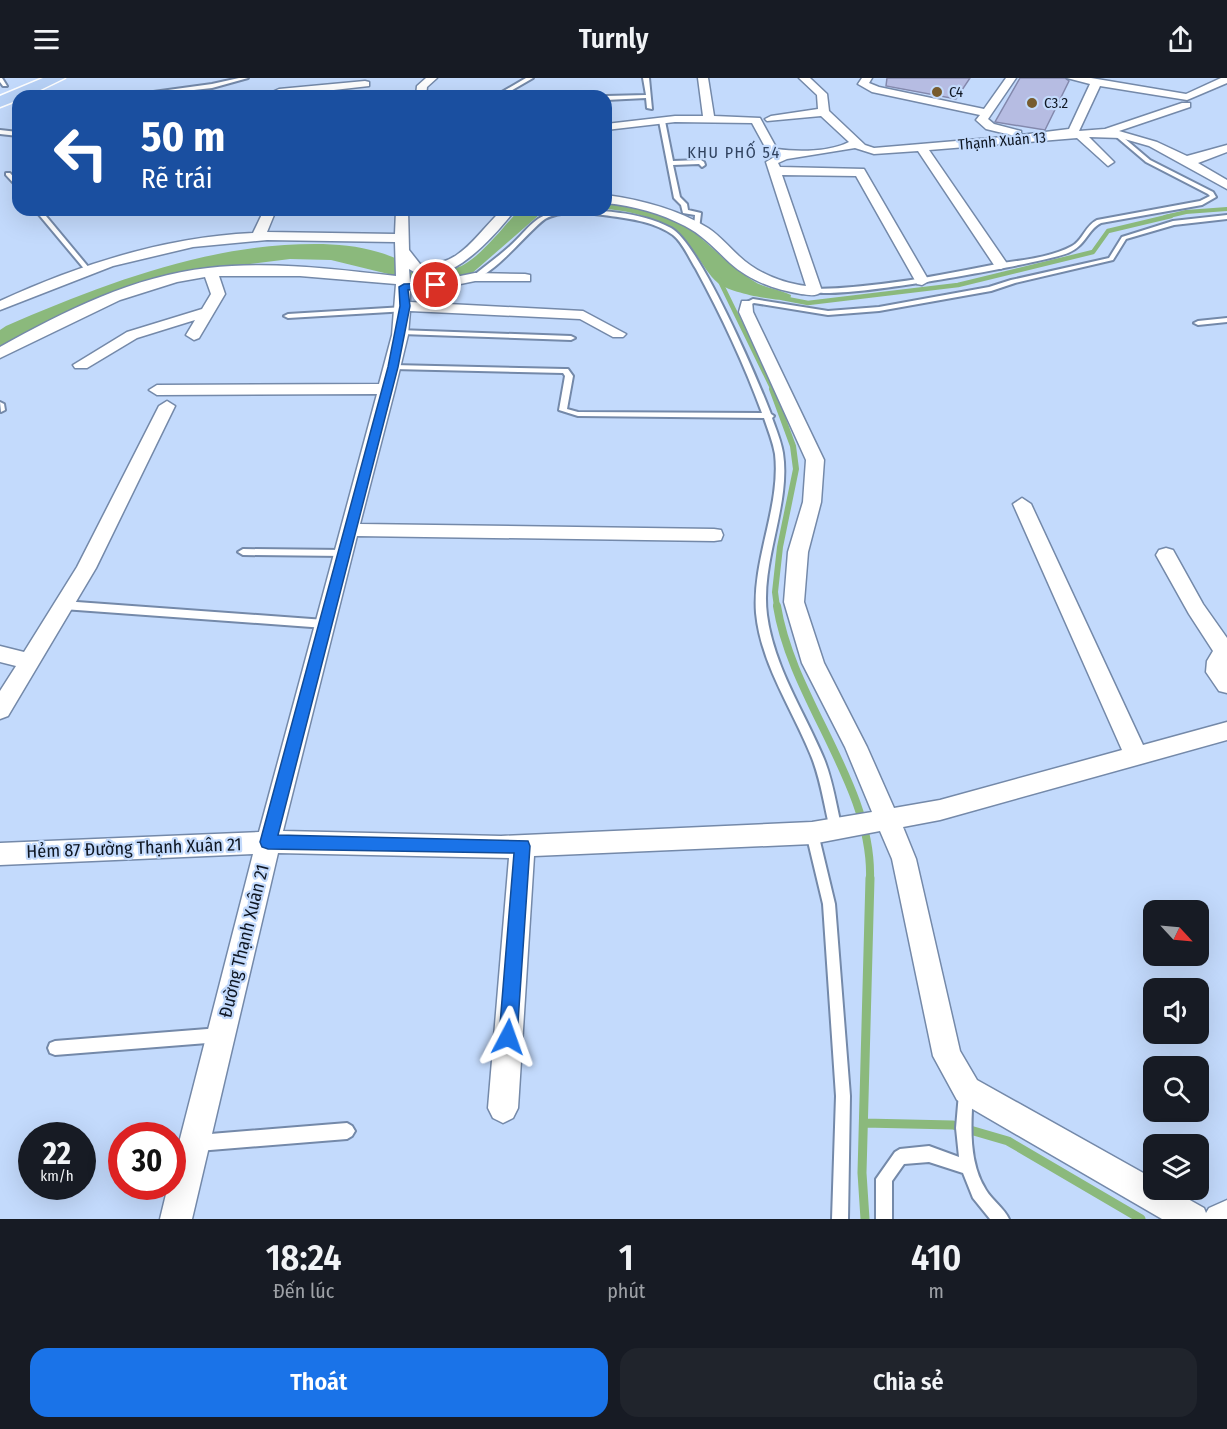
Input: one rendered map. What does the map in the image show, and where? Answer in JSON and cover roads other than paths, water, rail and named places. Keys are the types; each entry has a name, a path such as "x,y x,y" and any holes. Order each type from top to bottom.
{"highway":[{"path":"0,109 11,88 37,78"},
{"path":"28,90 57,78"},
{"path":"11,88 70,78"}],"street":[{"path":"422,90 422,86 432,78"},
{"path":"703,78 709,118"},
{"name":"Thạnh Xuân 13","path":"804,78 822,94 824,112 861,148 874,152 1109,133 1140,137 1227,185"},
{"path":"867,78 862,84 876,90 987,113"},
{"path":"1011,78 982,120 990,127 1027,135 1073,132 1096,82"},
{"path":"1072,78 1187,97 1227,79"},
{"path":"316,90 365,84"},
{"path":"1109,133 1186,105"},
{"path":"771,119 824,112"},
{"path":"612,126 709,118 756,120 773,152 786,154 853,146 857,142"},
{"path":"1080,134 1108,162"},
{"path":"922,148 1001,265"},
{"path":"1184,160 1194,160 1227,148"},
{"path":"769,168 786,154"},
{"path":"769,168 860,172 922,281"},
{"path":"612,200 638,202 697,228 718,241 734,258 758,277 783,286 815,291 769,168"},
{"path":"258,237 267,216"},
{"path":"402,216 400,246 416,268 434,270 452,267 464,259 503,216"},
{"path":"0,306 37,288 88,270 195,243 258,237 400,246"},
{"name":"Đường Thạnh Xuân 21","path":"176,1219 268,842 393,367 401,332 404,292 400,246"},
{"path":"0,353 51,324 118,294 210,272 239,270 584,315 618,334"},
{"path":"194,335 210,311 218,290 210,272"},
{"path":"404,292 475,277 525,278"},
{"path":"747,304 746,312 776,372 815,460 812,502 798,552 794,602 813,663 856,747 883,820 904,859 946,1056 965,1100 1193,1219"},
{"path":"81,365 132,335 210,311"},
{"path":"0,710 87,568 162,398 387,389"},
{"path":"1022,504 1137,758"},
{"path":"350,530 714,535"},
{"path":"1166,555 1196,609 1226,650 1218,661 1217,672 1227,685"},
{"path":"0,654 29,661"},
{"name":"Hẻm 87 Đường Thạnh Xuân 21","path":"0,854 268,842 522,846 812,833 940,810 1137,758 1227,731"},
{"path":"503,1108 522,846"},
{"path":"1220,1219 1227,1216"}],"lane":[{"path":"176,90 212,86 244,78"},
{"path":"250,78 250,87"},
{"path":"509,90 530,78"},
{"path":"646,78 650,108"},
{"path":"612,98 648,96"},
{"path":"662,121 676,198 684,204 685,212 698,213 697,228"},
{"path":"815,291 838,291 922,281 1038,258 1077,247 1092,224 1099,221 1202,203 1213,197 1211,193 1148,161 1109,133"},
{"path":"669,163 701,162 702,165"},
{"path":"8,174 12,179"},
{"path":"612,214 638,218 678,235 709,290 770,417 779,453 777,491 760,579 766,637 819,760 841,828"},
{"path":"43,216 88,270"},
{"path":"475,277 511,249 545,216"},
{"path":"747,304 753,301 828,313 858,311 956,296 1112,259 1124,238 1173,223 1227,218"},
{"path":"1001,265 1013,281"},
{"path":"288,316 404,292"},
{"path":"1198,323 1227,321"},
{"path":"401,332 571,338"},
{"path":"393,367 565,371 569,376 563,410 578,414 770,417"},
{"path":"243,552 344,554"},
{"path":"63,605 325,624"},
{"path":"812,833 830,904 843,1096 840,1219"},
{"path":"55,1048 221,1035"},
{"path":"965,1100 966,1167 977,1191 1001,1219"},
{"path":"194,1143 347,1131"},
{"path":"884,1219 884,1179 900,1158 929,1154 966,1167"}],"waterway":[{"path":"1165,217 1186,212 1227,209"},
{"path":"782,298 808,303 958,285 1093,252 1108,231 1171,216"},
{"path":"718,277 773,390"},
{"path":"772,389 793,446 796,469 780,547 775,592 777,607"},
{"path":"777,606 785,641 798,675 846,776 859,810 867,844 870,879"},
{"path":"865,1219 862,1173 870,879"},
{"path":"864,1123 953,1125 1008,1141 1141,1219"}],"place":[{"name":"C4","path":"937,92"},
{"name":"C3.2","path":"1032,103"}],"district":[{"name":"KHU PHỐ 54","path":"734,152"}]}
